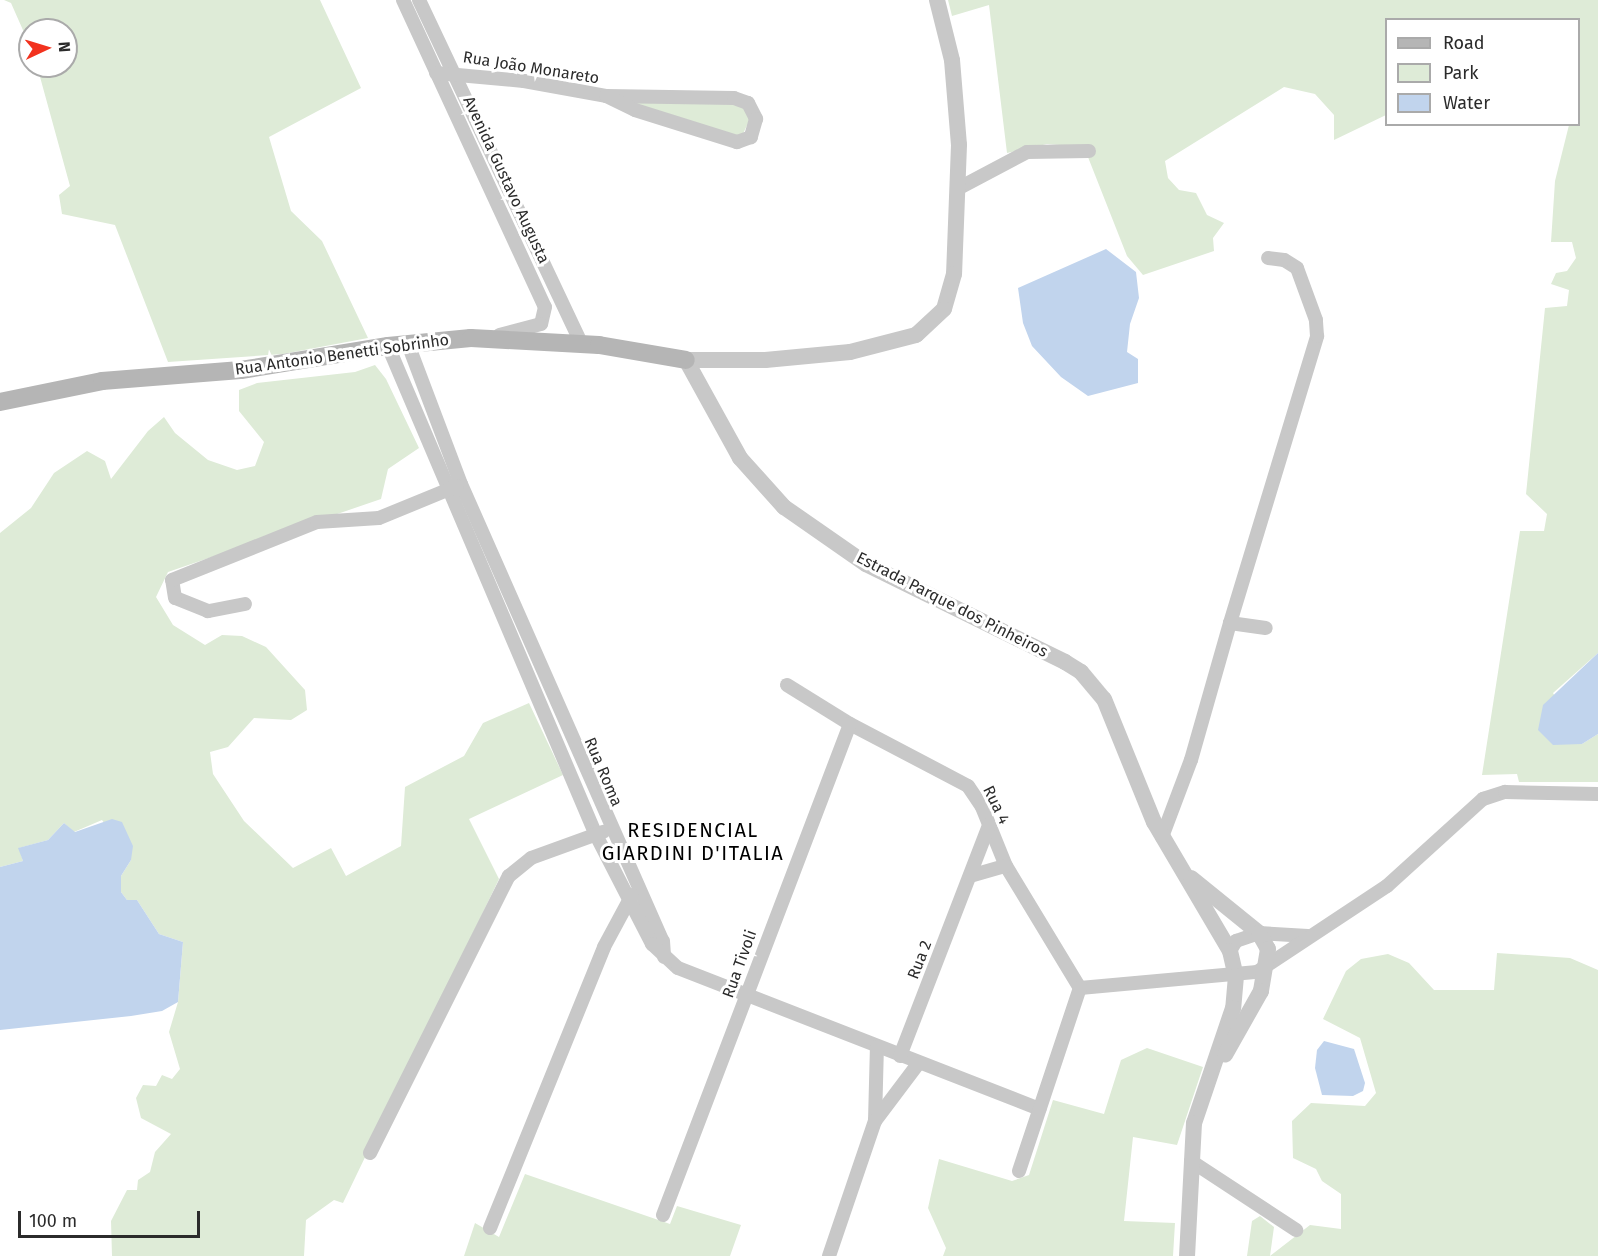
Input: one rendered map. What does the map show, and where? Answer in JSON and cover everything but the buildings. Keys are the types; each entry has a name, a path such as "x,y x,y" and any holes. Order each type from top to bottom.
{"main road":[{"name":"Rua Antonio Benetti Sobrinho","path":"0,402 102,381 241,370 388,346 485,338 580,343 686,360"}],"street":[{"name":"Avenida Gustavo Augusta","path":"403,0 444,73 580,343"},
{"name":"Avenida Gustavo Augusta","path":"418,0 444,73 545,307 541,324 485,338"},
{"path":"686,360 765,360 850,352 916,335 930,326 951,292 959,188 958,102 937,0"},
{"name":"Rua João Monareto","path":"444,73 606,96 734,98 748,103 756,119 751,138 737,142 635,110 606,96"},
{"path":"959,188 1027,152 1089,151"},
{"path":"1162,837 1191,760 1317,336 1316,320 1297,268 1284,260 1268,258"},
{"name":"Rua Roma","path":"408,344 461,484 610,829 652,944 678,968 746,995"},
{"name":"Rua Roma","path":"388,346 493,597 596,834 633,894"},
{"name":"Estrada Parque dos Pinheiros","path":"686,360 740,458 784,507 866,564 1065,662 1092,683 1109,710 1139,791 1162,837 1186,873 1230,951 1236,976 1233,1008 1194,1123 1187,1256"},
{"path":"245,603 208,611 175,598 170,588 172,580 317,522 379,518 461,484"},
{"path":"493,597 507,591"},
{"path":"1230,623 1266,628"},
{"name":"Rua 4","path":"787,685 850,724 968,786 989,825 1006,866 1080,988"},
{"name":"Rua Tivoli","path":"663,1215 850,724"},
{"path":"1019,1171 1080,988 1236,976 1268,967 1308,936 1395,880 1483,799 1505,792 1598,794"},
{"name":"Rua 2","path":"900,1056 989,825"},
{"path":"370,1153 510,876 531,858 610,829"},
{"path":"970,876 1006,866"},
{"name":"Estrada Parque dos Pinheiros","path":"1186,873 1259,933 1269,949 1268,967 1257,999 1206,1087"},
{"path":"490,1228 604,947 633,894"},
{"path":"1230,951 1236,941 1259,933 1308,936"},
{"path":"746,995 918,1064 1040,1109"},
{"path":"876,1121 877,1047"},
{"path":"829,1256 876,1121 918,1064"},
{"path":"1191,1161 1296,1230"}],"green space":[{"path":"4,0 320,0 361,88 269,137 291,211 322,241 368,338 283,354 168,362 115,225 62,214 59,195 70,186 40,78 78,78 78,18 18,19 11,3"},
{"path":"948,0 1598,0 1598,653 1553,693 1582,744 1598,734 1598,782 1519,782 1517,774 1482,775 1520,531 1544,531 1547,514 1526,494 1545,308 1567,306 1569,290 1551,284 1556,273 1567,271 1576,258 1572,242 1551,242 1555,181 1569,126 1580,126 1580,18 1385,18 1385,115 1334,140 1334,115 1315,94 1284,87 1165,161 1168,178 1179,190 1196,193 1207,215 1224,223 1213,238 1214,251 1143,275 1127,256 1084,147 1047,144 1007,153 989,5 952,16"},
{"path":"720,100 745,107 751,117 741,138 628,101"},
{"path":"375,365 386,379 419,448 388,469 381,499 168,572 156,597 173,625 205,645 222,635 242,636 266,647 305,690 307,710 291,720 254,718 228,747 210,752 213,774 244,821 293,868 331,848 346,876 401,846 405,787 464,756 483,723 529,703 563,775 469,819 499,879 343,1203 334,1200 306,1220 304,1256 112,1256 111,1221 127,1190 137,1190 138,1180 150,1172 155,1152 171,1134 141,1118 136,1098 143,1085 156,1086 162,1075 172,1079 180,1069 169,1032 178,1002 183,942 159,934 137,900 127,900 121,892 121,876 131,860 102,820 74,832 64,823 48,840 19,848 23,861 0,867 0,533 31,508 54,473 87,451 105,461 111,479 148,431 164,417 175,433 208,460 237,470 255,466 264,442 239,411 239,390 257,383 355,372"},
{"path":"1497,953 1570,958 1598,970 1598,1256 1270,1256 1310,1225 1341,1229 1341,1194 1322,1181 1316,1169 1293,1158 1292,1121 1311,1103 1365,1106 1376,1093 1360,1038 1323,1019 1346,971 1361,959 1388,954 1409,963 1434,990 1494,990"},
{"path":"1147,1048 1203,1067 1177,1145 1133,1137 1124,1221 1175,1223 1173,1256 943,1256 946,1248 928,1208 939,1159 1012,1181 1029,1175 1053,1100 1104,1114 1121,1060"},
{"path":"525,1174 670,1224 677,1206 741,1225 730,1256 464,1256 475,1223 499,1237"},
{"path":"1260,1216 1274,1227 1270,1256 1247,1256 1252,1221"}],"water":[{"path":"1106,249 1136,272 1139,298 1130,324 1127,352 1138,359 1138,383 1088,396 1061,377 1032,346 1023,323 1018,288"},
{"path":"1598,653 1598,734 1582,744 1553,745 1538,730 1543,705"},
{"path":"112,819 122,822 133,846 131,860 121,876 121,892 127,900 137,900 159,934 183,942 178,1002 162,1011 131,1016 0,1030 0,867 23,861 18,848 48,840 64,823 75,832"},
{"path":"1324,1041 1354,1049 1365,1083 1363,1091 1353,1096 1322,1095 1315,1068 1317,1050"}],"district":[{"name":"RESIDENCIAL GIARDINI D'ITALIA","path":"693,842"}]}
